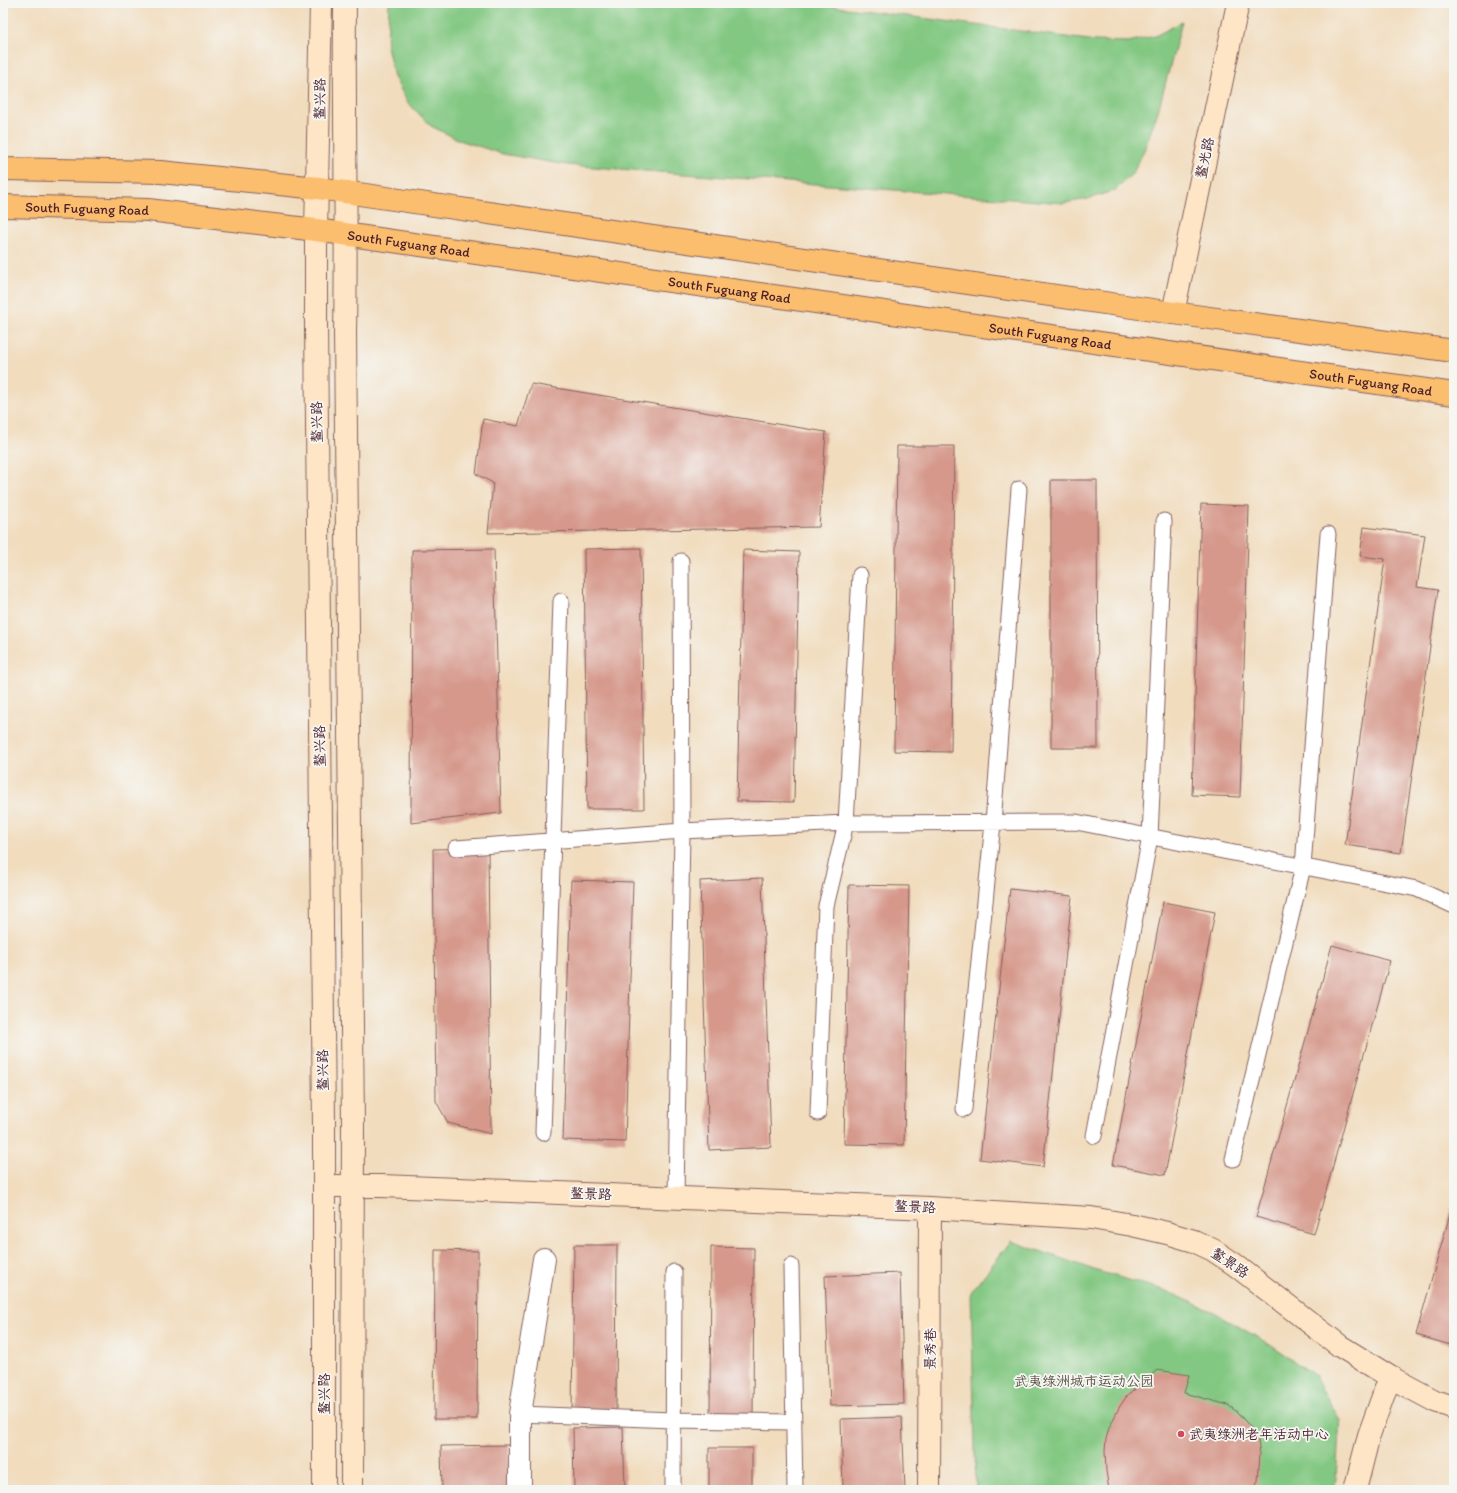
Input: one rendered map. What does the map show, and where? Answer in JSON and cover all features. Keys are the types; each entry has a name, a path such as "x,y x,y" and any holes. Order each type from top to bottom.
{"main road":[{"name":"鳌兴路","path":"322,3 316,230 324,1490"},
{"name":"鳌兴路","path":"345,3 345,332 352,1187 352,1490"},
{"name":"鳌光路","path":"1173,313 1238,3"},
{"path":"3,169 161,172 318,188 1173,313 1454,350"},
{"name":"South Fuguang Road","path":"3,206 148,210 316,230 1454,394"},
{"name":"鳌景路","path":"323,1186 382,1186 930,1208 1091,1218 1160,1231 1194,1240 1213,1250 1234,1264 1340,1346 1390,1377 1454,1408"},
{"name":"景秀巷","path":"929,1490 930,1208"},
{"path":"1355,1490 1369,1435 1390,1377"}],"street":[{"path":"520,1490 520,1414 544,1259"}],"lane":[{"path":"964,1109 993,823 1019,489"},
{"path":"1094,1136 1150,837 1164,521"},
{"path":"1233,1159 1304,867 1328,534"},
{"path":"676,1198 682,831 681,561"},
{"path":"818,1113 826,906 846,823 860,575"},
{"path":"543,1133 561,601"},
{"path":"456,848 682,831 846,823 1076,822 1417,889 1454,906"},
{"path":"791,1266 795,1490"},
{"path":"673,1490 672,1420 674,1272"},
{"path":"520,1414 672,1420 794,1422"}],"green space":[{"path":"389,3 809,3 1096,41 1128,42 1155,36 1182,22 1158,111 1145,148 1133,173 1116,190 1088,199 1064,203 567,165 503,154 459,140 431,126 408,103 394,77 387,46"},
{"name":"武夷绿洲城市运动公园","path":"1011,1241 1097,1271 1164,1290 1214,1312 1267,1343 1313,1374 1340,1420 1335,1490 976,1490 971,1292"}],"building":[{"path":"531,384 826,432 819,527 488,533 493,483 476,474 483,419 518,426"},
{"path":"897,446 954,446 951,752 894,751"},
{"path":"1051,480 1097,480 1098,748 1051,748"},
{"path":"1201,504 1249,506 1240,797 1192,795"},
{"path":"1364,527 1425,535 1417,587 1438,590 1401,853 1345,845 1385,559 1360,556"},
{"path":"641,548 644,809 587,809 584,549"},
{"path":"494,549 501,813 411,823 412,550"},
{"path":"743,550 799,552 794,802 737,801"},
{"path":"488,848 491,1134 448,1123 436,1101 433,849"},
{"path":"762,878 771,1147 709,1150 700,881"},
{"path":"571,880 633,882 625,1142 563,1140"},
{"path":"849,885 909,886 904,1145 844,1144"},
{"path":"1010,889 1072,896 1043,1167 980,1159"},
{"path":"1163,902 1215,912 1165,1175 1113,1165"},
{"path":"1332,945 1390,961 1314,1234 1256,1217"},
{"path":"1454,1200 1454,1346 1416,1335"},
{"path":"574,1245 617,1245 616,1414 572,1414"},
{"path":"711,1247 754,1248 753,1416 710,1417"},
{"path":"435,1250 478,1251 477,1419 434,1419"},
{"path":"900,1273 904,1404 830,1406 825,1276"},
{"name":"武夷绿洲老年活动中心","path":"1157,1370 1189,1375 1184,1393 1228,1405 1237,1412 1253,1430 1258,1441 1260,1454 1258,1481 1254,1490 1109,1490 1105,1451 1109,1428 1127,1396"},
{"path":"902,1417 905,1490 843,1490 841,1419"},
{"path":"623,1427 625,1490 574,1490 573,1428"},
{"path":"509,1445 509,1490 442,1490 441,1446"},
{"path":"709,1448 752,1448 752,1490 709,1490"}],"place":[{"name":"武夷绿洲老年活动中心","path":"1181,1434"}]}
